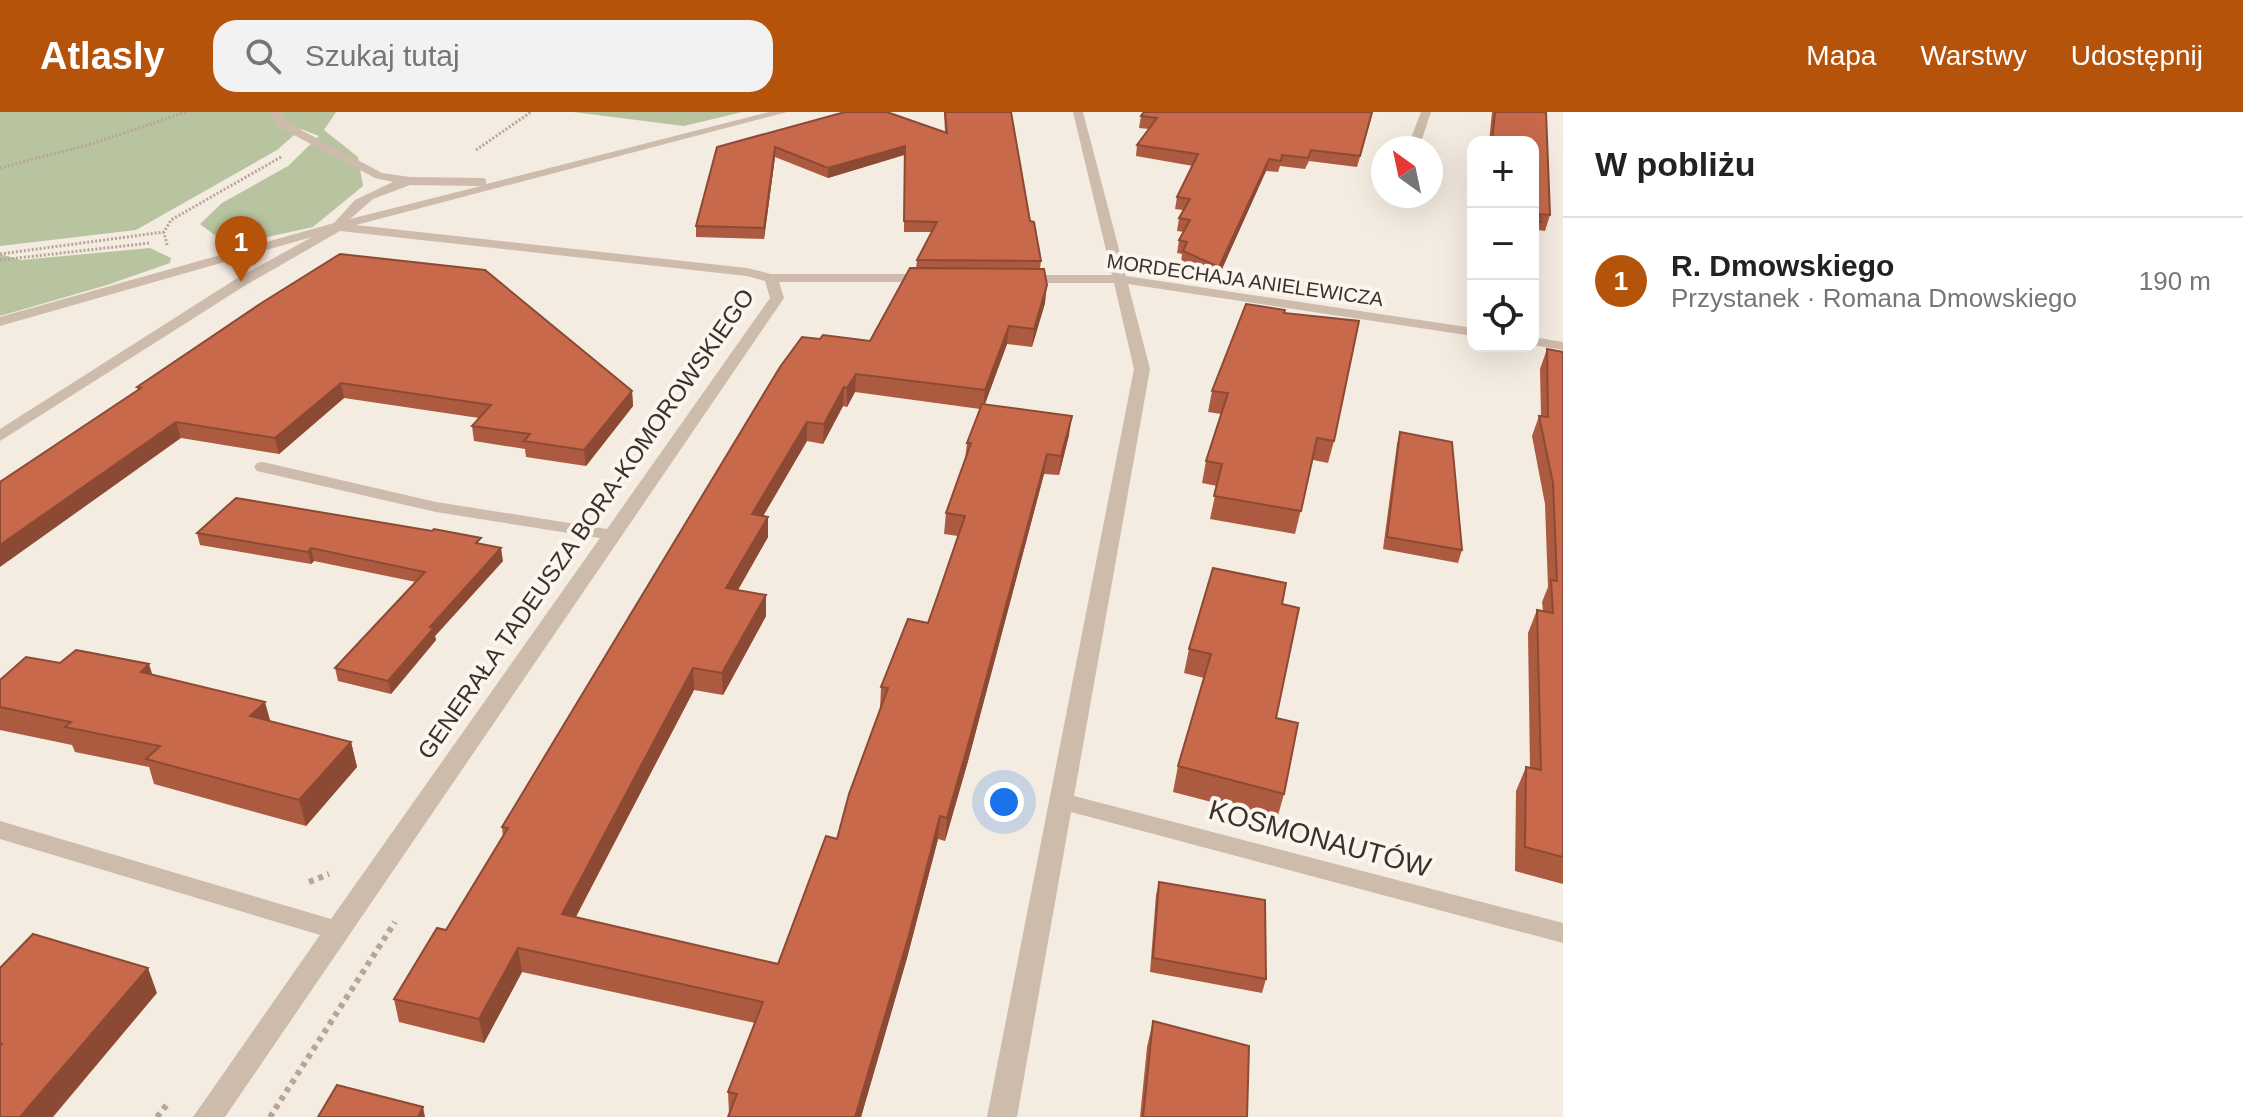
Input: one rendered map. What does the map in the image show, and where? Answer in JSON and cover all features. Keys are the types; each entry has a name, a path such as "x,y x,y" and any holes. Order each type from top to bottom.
{"street":[{"path":"276,112 281,124 379,176 410,181 506,182"},
{"path":"0,322 190,265 782,112"},
{"path":"1002,1117 1142,369 1078,112"},
{"path":"1417,136 1426,112"},
{"path":"0,436 241,282 338,227 344,216 384,187 410,181"},
{"name":"GENERAŁA TADEUSZA BORA-KOMOROWSKIEGO","path":"208,1117 777,298 771,278 731,270 338,227"},
{"path":"771,278 946,278"},
{"name":"MORDECHAJA ANIELEWICZA","path":"1009,279 1121,279 1467,331"},
{"path":"1539,342 1563,346"},
{"path":"263,467 436,507 613,535"},
{"name":"KOSMONAUTÓW","path":"1061,801 1563,933"},
{"path":"0,830 337,930"}],"path":[{"path":"0,168 91,144 186,112"},
{"path":"0,254 164,232 171,220 181,213 267,168 291,149"},
{"path":"0,260 174,242"}],"green space":[{"path":"0,112 336,112 324,130 358,157 363,186 313,227 258,239 216,236 200,224 222,203 288,166 319,136 301,129 277,150 136,230 0,246"},
{"path":"573,112 742,112 684,126"},
{"path":"150,248 171,258 170,263 0,316 0,254 21,260"}],"building":[{"path":"845,112 887,112 947,133 945,112 1011,112 1030,221 1034,222 1041,261 917,260 937,222 904,221 905,146 828,168 775,147 764,228 696,226 717,147"},
{"path":"1144,112 1372,112 1360,156 1311,150 1308,158 1282,155 1281,161 1269,159 1219,267 1183,251 1187,242 1179,240 1190,220 1179,218 1190,199 1177,197 1198,154 1137,145 1157,118 1141,116"},
{"path":"1495,112 1546,112 1550,215 1540,214 1541,222 1539,222 1539,136 1493,136"},
{"path":"340,254 485,270 632,391 584,450 524,441 530,434 472,426 491,405 341,383 275,438 176,422 0,545 0,482 263,302"},
{"path":"910,268 1044,269 1047,285 1034,329 1009,326 985,390 856,374 847,388 844,387 824,424 807,422 752,514 768,517 726,588 766,595 722,673 693,668 562,914 778,964 826,836 837,839 849,794 888,688 881,687 908,619 928,623 965,516 946,513 982,404 1072,416 1061,456 1047,454 947,818 940,816 909,935 855,1117 728,1117 737,1094 728,1092 763,1002 518,948 479,1019 394,999 437,928 446,930 508,828 502,827 780,367 802,337 820,339 823,335 870,341"},
{"path":"1246,304 1285,310 1284,313 1359,321 1334,441 1317,438 1301,511 1214,496 1222,464 1206,461 1228,393 1212,391"},
{"path":"1547,349 1563,352 1563,857 1525,847 1526,767 1541,770 1537,610 1553,613 1551,580 1557,581 1553,483 1539,416 1548,417"},
{"path":"1400,432 1452,442 1462,550 1387,537"},
{"path":"236,498 434,529 481,538 476,543 501,548 430,627 434,628 388,681 335,668 425,572 311,548 308,552 197,533"},
{"path":"1213,568 1286,583 1282,604 1299,608 1276,718 1298,723 1284,794 1178,766 1211,654 1189,649"},
{"path":"76,650 149,664 141,672 265,702 250,716 351,742 299,800 146,759 160,746 65,727 71,722 0,707 0,680 26,657 60,663"},
{"path":"1159,882 1265,900 1266,979 1153,958"},
{"path":"33,934 148,968 20,1117 0,1117 0,968"},
{"path":"1153,1021 1249,1046 1247,1117 1143,1117"},
{"path":"337,1085 423,1107 418,1117 318,1117"}],"place":[{"name":"R. Dmowskiego","path":"241,282"}]}
